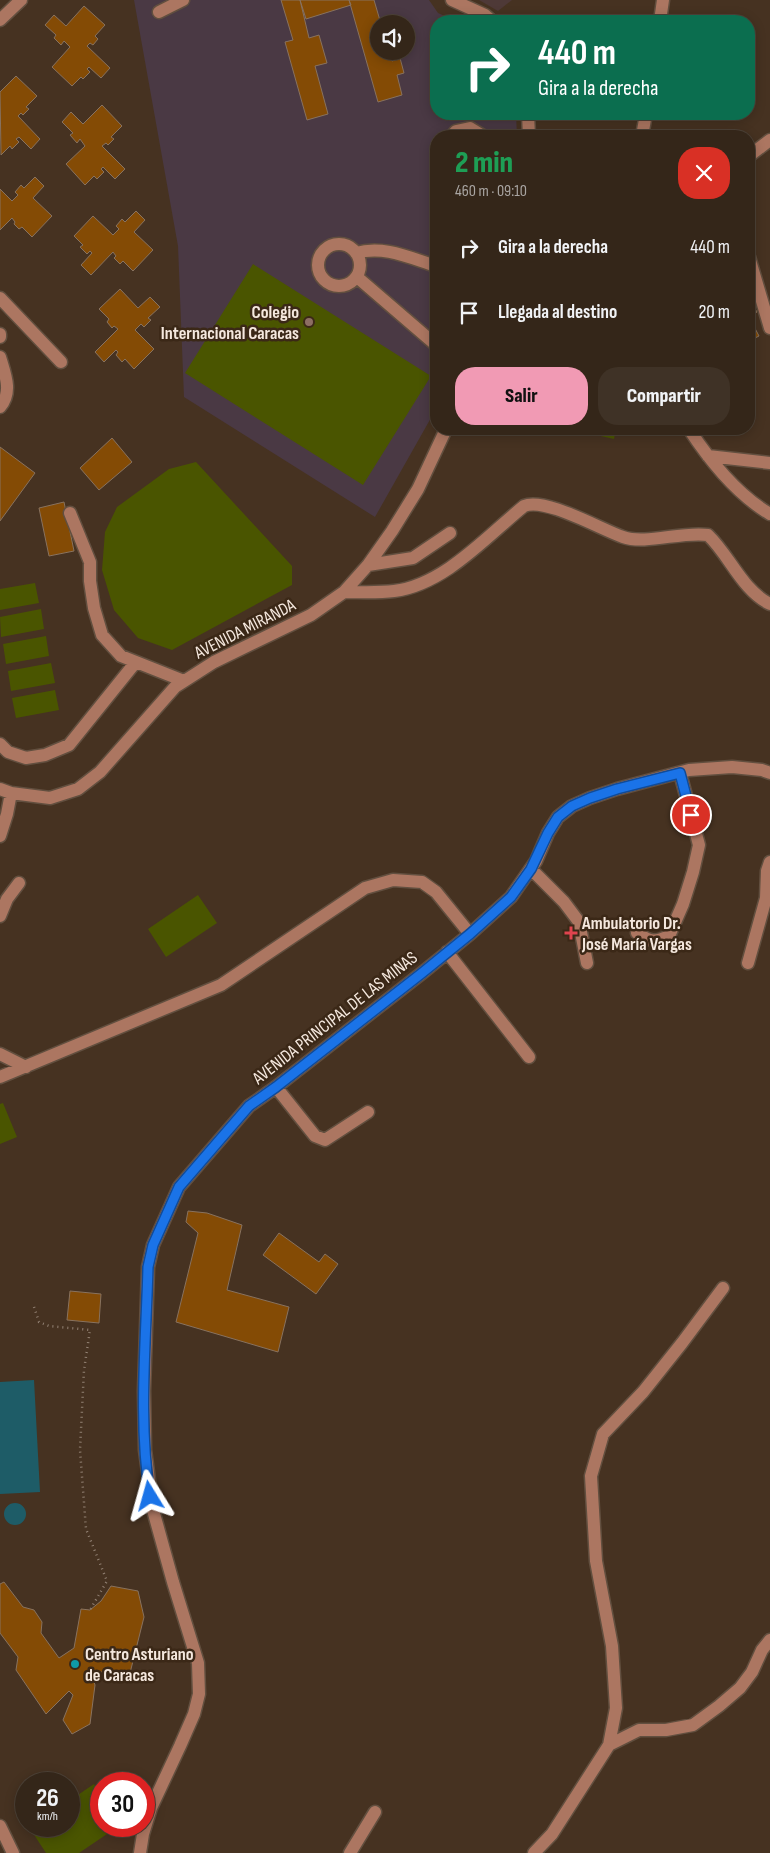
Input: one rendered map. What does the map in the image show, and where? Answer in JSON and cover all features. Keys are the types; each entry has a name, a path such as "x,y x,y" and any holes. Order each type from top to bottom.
{"street":[{"path":"0,20 21,0"},
{"path":"159,12 183,0"},
{"path":"452,0 485,15"},
{"path":"661,15 663,0"},
{"path":"461,130 470,128 473,130"},
{"path":"755,151 770,140"},
{"path":"334,244 343,244 350,247 360,260 360,269 357,277 344,286 328,283 318,270 321,254 326,248 334,244"},
{"path":"356,253 369,249 387,250 430,264"},
{"path":"357,277 430,340"},
{"path":"755,277 770,328"},
{"path":"0,298 61,362"},
{"path":"0,357 8,388 5,401 0,407"},
{"name":"AVENIDA MIRANDA","path":"6,791 50,798 78,789 100,772 175,687 214,662 311,615 344,592 368,566 392,531 418,489 443,435"},
{"path":"693,435 708,456 741,493 770,514"},
{"path":"708,456 770,463"},
{"path":"344,592 394,592 431,580 524,506 533,503 553,507 627,538 708,536 749,587 762,600 770,604"},
{"path":"70,513 90,562 90,581 94,608 102,635 121,656 184,681"},
{"path":"368,566 413,558 450,533"},
{"path":"0,744 8,752 26,758 45,755 69,746 135,663"},
{"name":"AVENIDA PRINCIPAL DE LAS MINAS","path":"140,1853 143,1834 151,1808 194,1714 199,1694 195,1649 163,1550 153,1510 148,1482 144,1422 148,1267 153,1245 179,1187 249,1106 276,1087 470,934 511,897 531,869 548,833 558,817 572,806 617,789 680,773 732,767 762,770 770,773"},
{"path":"637,933 649,941 658,941 669,936 683,904 693,872 699,845 680,773"},
{"path":"0,836 7,814 6,791"},
{"path":"748,963 766,898 767,871 770,862"},
{"path":"531,869 564,902 579,922 587,963"},
{"path":"0,1078 221,985 365,888 393,880 422,882 436,892 470,934"},
{"path":"0,916 7,899 19,883"},
{"path":"447,952 529,1057"},
{"path":"0,1054 26,1068"},
{"path":"276,1087 315,1136 325,1140 368,1112"},
{"path":"534,1853 552,1834 609,1746 616,1708 612,1646 596,1561 591,1476 603,1434 643,1392 723,1288"},
{"path":"609,1746 639,1730 666,1730 693,1725 740,1688 752,1672 762,1650 770,1640"},
{"path":"350,1853 375,1812"},
{"path":"0,1826 13,1853"}],"path":[{"path":"34,1308 38,1322 49,1326 90,1330 84,1370 80,1450 86,1529 107,1581 90,1610"}],"shaded area":[{"name":"Colegio Internacional Caracas","path":"134,0 429,0 438,13 442,15 430,15 430,120 516,120 517,130 430,130 430,420 375,517 184,397 178,246"},
{"path":"479,0 512,0 498,11"}],"green space":[{"path":"253,264 430,375 430,378 363,485 185,373"},
{"path":"596,435 615,435 614,439"},
{"path":"196,462 292,566 292,585 172,650 138,638 114,610 102,570 105,532 117,507 169,469"},
{"path":"35,583 39,603 0,610 0,589"},
{"path":"41,609 44,629 1,637 0,617"},
{"path":"46,636 49,656 6,664 3,644"},
{"path":"51,663 55,683 11,691 8,671"},
{"path":"55,690 59,710 16,718 12,698"},
{"path":"198,895 217,923 166,957 148,929"},
{"path":"3,1103 17,1137 0,1144 0,1104"},
{"path":"90,1787 90,1837 103,1837 79,1853 46,1853 36,1837 80,1837 80,1794"}],"water":[{"path":"34,1380 40,1492 0,1494 0,1382"},
{"path":"15,1503 23,1506 26,1514 23,1522 15,1525 7,1522 4,1514 7,1506"}],"building":[{"path":"281,0 300,0 309,38 319,35 327,63 315,66 328,114 307,120 285,42 293,40"},
{"path":"300,0 349,0 351,5 306,19"},
{"path":"349,0 374,0 378,15 370,15 370,60 401,60 404,73 397,75 402,95 378,102"},
{"path":"84,6 105,25 95,36 98,39 93,45 90,43 87,46 110,68 101,78 89,67 87,69 90,72 83,79 81,77 72,86 52,67 70,47 64,41 61,45 54,38 56,35 45,25 54,15 66,26"},
{"path":"16,76 37,96 26,107 29,109 23,115 21,113 18,116 40,139 31,149 19,137 16,139 19,142 12,149 10,146 1,155 0,92"},
{"path":"102,105 122,126 111,137 114,139 108,145 106,143 102,146 125,169 115,179 103,167 101,169 104,172 97,179 94,176 85,185 66,164 85,146 80,139 77,143 70,135 73,133 62,122 71,112 83,124"},
{"path":"35,177 44,186 33,198 52,216 32,237 22,227 19,229 14,224 15,222 12,218 0,230 0,189 12,201 18,195 15,192 21,185 24,188"},
{"path":"136,211 145,220 134,232 153,250 133,271 123,261 120,264 114,258 116,256 113,252 91,275 81,265 92,253 90,251 87,254 80,247 83,245 74,236 93,216 113,235 119,229 116,226 122,219 125,222"},
{"path":"120,289 138,308 150,297 160,307 148,318 151,320 144,327 141,324 135,330 154,349 134,369 125,359 122,362 116,355 118,352 116,350 104,362 95,352 118,329 114,326 112,328 107,322 109,319 99,309"},
{"path":"755,328 759,336 755,338"},
{"path":"112,438 132,462 99,490 80,468"},
{"path":"0,447 35,473 0,521"},
{"path":"64,502 74,551 49,556 39,508"},
{"path":"188,1211 207,1213 242,1225 227,1290 289,1307 278,1352 176,1322 198,1233 186,1222"},
{"path":"279,1233 319,1262 325,1254 338,1264 316,1294 263,1255"},
{"path":"70,1291 101,1294 99,1323 67,1320"},
{"name":"Centro Asturiano de Caracas","path":"4,1582 23,1607 34,1610 42,1622 41,1633 59,1658 74,1648 81,1609 90,1610 101,1601 111,1586 138,1591 144,1617 129,1677 90,1670 95,1685 90,1724 72,1734 63,1720 73,1695 69,1691 46,1714 16,1670 18,1657 0,1633 0,1584"}],"place":[{"name":"Colegio Internacional Caracas","path":"309,322"},
{"name":"Ambulatorio Dr. José María Vargas","path":"571,933"},
{"name":"Centro Asturiano de Caracas","path":"75,1664"}],"route":[{"path":"150,1496 144,1422 148,1267 153,1245 179,1187 249,1106 422,973 470,934 511,897 524,881 536,861 548,833 558,817 572,806 617,789 680,773 691,815"}]}
